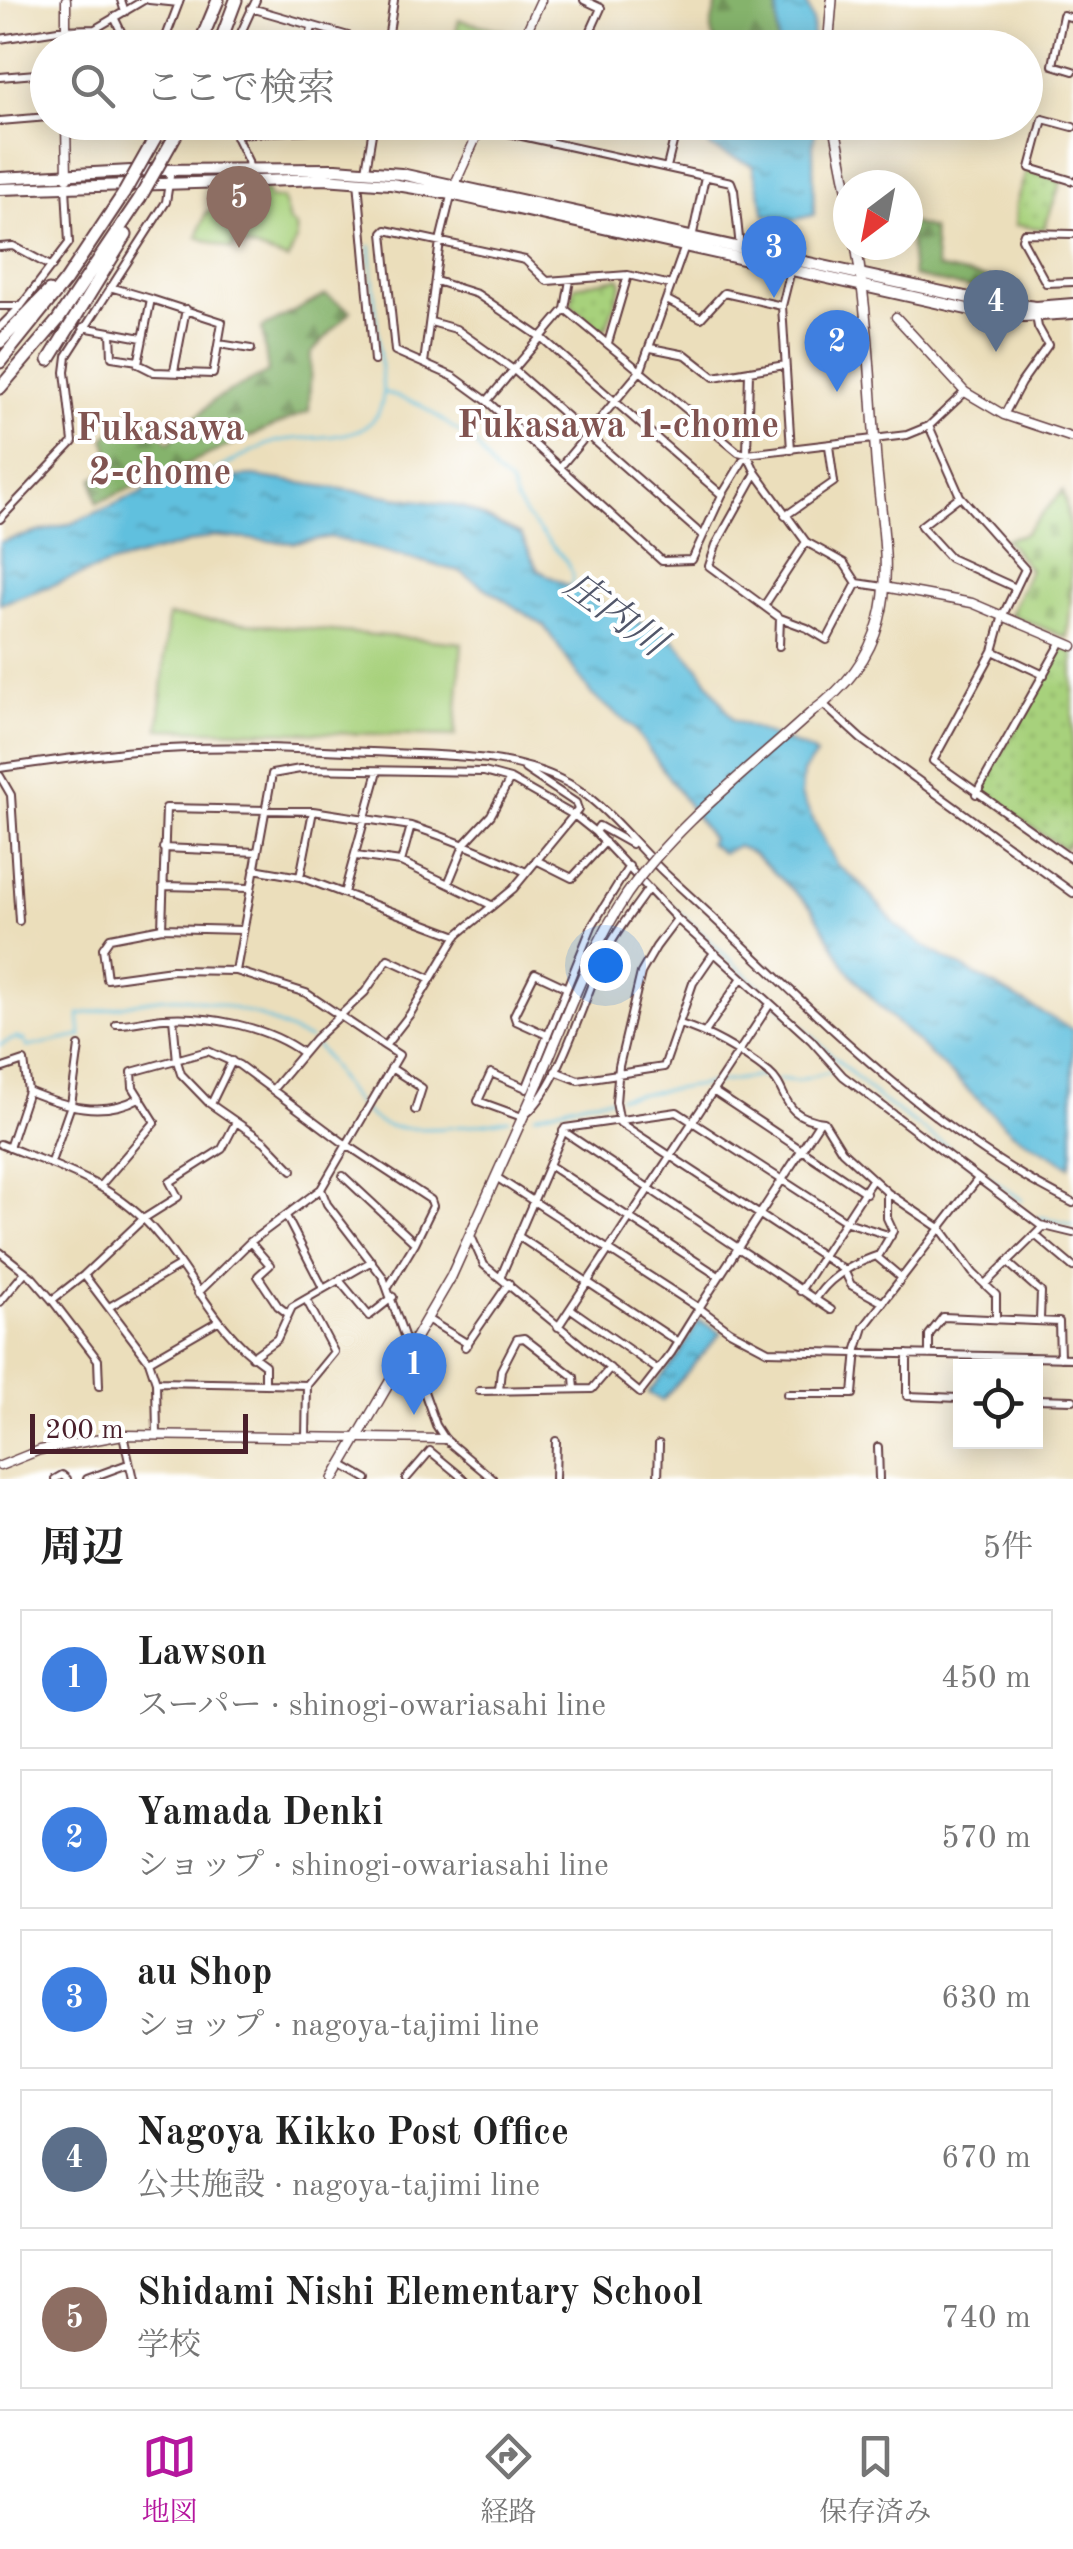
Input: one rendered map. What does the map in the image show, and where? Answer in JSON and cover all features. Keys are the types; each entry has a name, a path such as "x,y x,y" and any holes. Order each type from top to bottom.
{"highway":[{"path":"206,30 218,0"},
{"path":"225,30 236,0"},
{"path":"0,362 94,241 154,140"},
{"path":"49,360 174,140"},
{"path":"0,388 58,320 142,200"},
{"path":"0,342 94,241"}],"main road":[{"path":"830,30 832,0"},
{"path":"838,140 843,170"},
{"path":"0,190 172,170 366,170 985,313 1073,313"},
{"path":"0,178 169,184 358,180 453,189"},
{"path":"688,242 740,248 1014,305 1073,304"},
{"path":"333,1479 471,1236 595,951 630,890 670,842 823,704 865,656 879,621 884,588 859,260"}],"street":[{"path":"66,0 66,30 95,29 146,0 179,1 168,30"},
{"path":"122,0 125,12"},
{"path":"391,30 394,0"},
{"path":"527,30 541,0"},
{"path":"584,0 601,8 591,30"},
{"path":"242,30 254,4 318,30"},
{"path":"1073,18 1062,15 1053,65 1073,71"},
{"path":"114,17 120,30"},
{"path":"0,40 30,35"},
{"path":"0,78 30,76"},
{"path":"0,120 30,118"},
{"path":"1043,119 1073,126"},
{"path":"0,327 22,306 69,243 66,140"},
{"path":"238,140 249,171"},
{"path":"366,170 371,140"},
{"path":"424,363 440,242 453,189 475,140"},
{"path":"543,140 730,182 740,248"},
{"path":"668,167 674,140"},
{"path":"1037,140 1030,168 1073,181"},
{"path":"0,518 73,442 65,372 67,356 166,202 172,170"},
{"path":"561,466 641,370 688,242 705,177"},
{"path":"358,180 374,362"},
{"path":"671,284 628,276 547,281 525,260 386,230 383,233 395,351 454,377 487,401 662,562 692,560 722,494 747,454"},
{"path":"1073,234 1024,233 1022,239 1046,283 1073,282"},
{"path":"0,247 13,246 52,267"},
{"path":"791,270 782,306 791,450"},
{"path":"608,343 628,276"},
{"path":"487,401 565,309 570,280"},
{"path":"436,281 477,294 542,338 722,494"},
{"path":"110,287 222,322 213,374 154,372 138,362 112,357 112,333"},
{"path":"666,300 700,318 724,294 782,306"},
{"path":"138,362 151,299"},
{"path":"0,306 22,306"},
{"path":"174,372 186,309"},
{"path":"565,309 738,452 747,454 907,435 929,426 965,392"},
{"path":"1004,415 1048,345 1036,316"},
{"path":"896,317 965,392 1004,415 1073,438"},
{"path":"432,322 456,329 515,370 702,535"},
{"path":"83,327 142,338"},
{"path":"218,344 252,350"},
{"path":"650,348 686,355 714,377 786,365"},
{"path":"749,371 747,454 756,473 806,542 844,563 858,583 952,598 1003,615 1073,646"},
{"path":"929,426 960,496 1025,569 1003,615 992,651 932,761 1072,856"},
{"path":"785,516 834,482 830,446"},
{"path":"756,473 716,544 709,566 780,618 828,640 858,583"},
{"path":"960,496 922,526 950,558 1016,588"},
{"path":"764,606 806,542"},
{"path":"779,646 780,618"},
{"path":"976,794 1062,644"},
{"path":"992,651 1044,675"},
{"path":"823,704 861,739 1073,893"},
{"path":"0,768 134,751 258,747 463,756 522,766 575,788 908,1095 993,1160 1073,1204"},
{"path":"385,1046 410,1014 456,936 513,890 578,810 576,803 522,766"},
{"path":"236,971 272,774 300,769 484,772 510,779 595,832 676,919 811,1040 843,1076 977,1180 1044,1226 1073,1232"},
{"path":"344,893 378,771"},
{"path":"0,776 11,794 19,921"},
{"path":"448,884 465,844 496,808 510,779"},
{"path":"162,928 166,808 312,811 367,817 428,829 526,872"},
{"path":"300,877 312,811"},
{"path":"401,862 411,826"},
{"path":"595,832 600,826 638,848"},
{"path":"536,860 572,878 606,842"},
{"path":"163,848 257,852"},
{"path":"356,856 401,862 491,904"},
{"path":"530,1100 526,1088 592,926 628,866"},
{"path":"254,869 300,877 456,936"},
{"path":"163,886 250,888"},
{"path":"526,1088 491,1072 478,1101 522,1117 533,1110 555,1071 602,959 648,889"},
{"path":"676,919 641,974 618,1073 619,1120 824,1257 844,1271 851,1285 882,1302"},
{"path":"198,1293 250,1242 321,1189 399,1055 306,993 236,971 172,970 107,979 103,948 110,938 162,928 243,930"},
{"path":"555,1071 578,1080 664,1067 693,984 713,954"},
{"path":"273,1090 313,1041 366,992 388,959 431,979"},
{"path":"548,1035 516,1021 514,1015 535,973 568,988"},
{"path":"706,1031 741,978"},
{"path":"558,1327 770,1004"},
{"path":"116,1024 174,1018 208,1020 257,1031 303,1053"},
{"path":"174,1018 181,1074 211,1104 265,1142 292,1170"},
{"path":"680,1024 706,1031 774,1079 787,1105 824,1122 842,1151 872,1180 940,1228 996,1295 996,1318"},
{"path":"51,1162 70,1105 79,1046"},
{"path":"100,1186 155,1122 133,1087 132,1072 205,1050 232,1061 431,1200 433,1206 416,1243 388,1287"},
{"path":"0,1069 24,1061 28,1091 9,1148"},
{"path":"211,1104 232,1061"},
{"path":"391,1068 422,1088 415,1110"},
{"path":"717,1086 866,1193"},
{"path":"28,1091 70,1105 107,1110 139,1098"},
{"path":"500,1276 565,1128 677,1112 847,1222 891,1236"},
{"path":"52,1300 142,1219 178,1197 170,1182 222,1149 236,1122"},
{"path":"471,1236 484,1265 640,1393 678,1342 717,1275 820,1122"},
{"path":"563,1132 830,1310"},
{"path":"0,1144 51,1162 100,1186 142,1219 159,1235 218,1321 264,1365 265,1384"},
{"path":"548,1165 717,1275"},
{"path":"343,1176 416,1243"},
{"path":"496,1177 730,1331 768,1351 1073,1358"},
{"path":"800,1291 872,1180"},
{"path":"786,1394 854,1394 859,1336 977,1180"},
{"path":"321,1189 327,1204 373,1261 388,1287 408,1352 444,1439 493,1479"},
{"path":"815,1300 823,1287 844,1271 857,1262 877,1257 893,1232 887,1218 888,1192"},
{"path":"286,1216 323,1288"},
{"path":"985,1284 1044,1226"},
{"path":"1034,1235 1073,1266"},
{"path":"518,1236 678,1342"},
{"path":"250,1242 270,1265 258,1276 287,1313"},
{"path":"0,1252 52,1300 98,1360 99,1386"},
{"path":"877,1257 902,1278"},
{"path":"252,1356 277,1338 287,1313 373,1261"},
{"path":"1007,1262 1041,1292 1040,1319"},
{"path":"109,1307 179,1266"},
{"path":"0,1302 25,1272"},
{"path":"84,1275 149,1361 156,1382 156,1435"},
{"path":"339,1280 370,1316 393,1298"},
{"path":"427,1319 466,1346 509,1283"},
{"path":"306,1299 334,1352 307,1385 306,1437"},
{"path":"571,1309 658,1370"},
{"path":"929,1355 929,1335 943,1317 1040,1319 1059,1322 1060,1358"},
{"path":"149,1361 218,1321"},
{"path":"499,1390 500,1370 518,1339 524,1338 574,1378 576,1389"},
{"path":"907,1354 907,1396 953,1398"},
{"path":"478,1390 592,1389 610,1368"},
{"path":"156,1382 307,1385"},
{"path":"1043,1400 1073,1400"},
{"path":"0,1466 40,1450 123,1435 444,1439"},
{"path":"123,1435 133,1479"},
{"path":"555,1479 556,1441"},
{"path":"658,1479 659,1444"},
{"path":"878,1447 879,1479"},
{"path":"420,1479 409,1476 430,1451 464,1479"},
{"path":"87,1479 128,1464"},
{"path":"342,1464 367,1479"},
{"path":"55,1479 62,1475 67,1479"}],"green space":[{"path":"718,0 771,0 777,8 778,30 711,30"},
{"path":"459,20 501,30 456,30"},
{"path":"1027,169 1061,182 1044,229 1015,225 1016,203"},
{"path":"268,191 269,198 283,199 289,221 296,227 297,238 288,260 235,242 232,250 197,237 206,212 220,208 218,192"},
{"path":"923,226 932,229 937,268 1019,285 1019,295 957,286 913,276 912,260 923,260"},
{"path":"619,278 622,283 606,328 601,330 571,304 575,286"},
{"path":"326,295 351,311 311,353 309,411 97,503 93,479 116,465 104,439 132,409 169,443 214,400 268,372 262,328"},
{"path":"1063,491 1071,562 1067,638 1010,614 1030,570 1005,539 1024,534"},
{"path":"168,616 462,643 455,736 159,729"},
{"path":"1064,648 1073,651 1073,838 1064,849 983,793 982,788"}],"water":[{"path":"771,0 805,0 813,30 778,30 777,8"},
{"path":"707,140 814,140 814,215 793,220 765,215 752,165 711,148"},
{"name":"庄内川","path":"196,468 206,479 253,476 463,507 521,535 538,570 630,619 664,629 699,668 733,720 816,755 803,773 801,796 837,865 861,884 898,927 924,946 1073,1030 1070,1166 1013,1133 877,1004 847,969 812,908 753,853 737,846 722,853 709,843 712,839 633,727 592,695 544,626 461,572 330,537 294,543 213,536 111,564 0,604 0,542 73,523"},
{"path":"699,1320 721,1333 662,1401 648,1393 680,1354"}],"waterway":[{"name":"庄内川","path":"370,246 383,392 419,404 475,443 495,473 510,484 526,516 566,561 573,574 571,589"},
{"path":"209,479 213,472 271,443 358,430 371,423 383,394"},
{"path":"654,889 876,1096 1022,1200"},
{"path":"0,1045 18,1037 19,1041 24,1039 27,1047 81,1036 79,1014 168,998 236,1009 310,1039"},
{"path":"315,1044 355,1101 387,1126 436,1129 509,1119"},
{"path":"778,1079 796,1081 834,1071"},
{"path":"620,1097 760,1076 770,1079"},
{"path":"535,1115 612,1098"},
{"path":"1040,1217 1073,1225"}],"place":[{"name":"Shidami Nishi Elementary School","path":"239,248"},
{"name":"au Shop","path":"774,298"},
{"name":"Nagoya Kikko Post Office","path":"996,352"},
{"name":"Yamada Denki","path":"837,392"},
{"name":"Lawson","path":"414,1415"}],"district":[{"name":"Fukasawa 1-chome","path":"618,424"},
{"name":"Fukasawa 2-chome","path":"160,449"}]}
